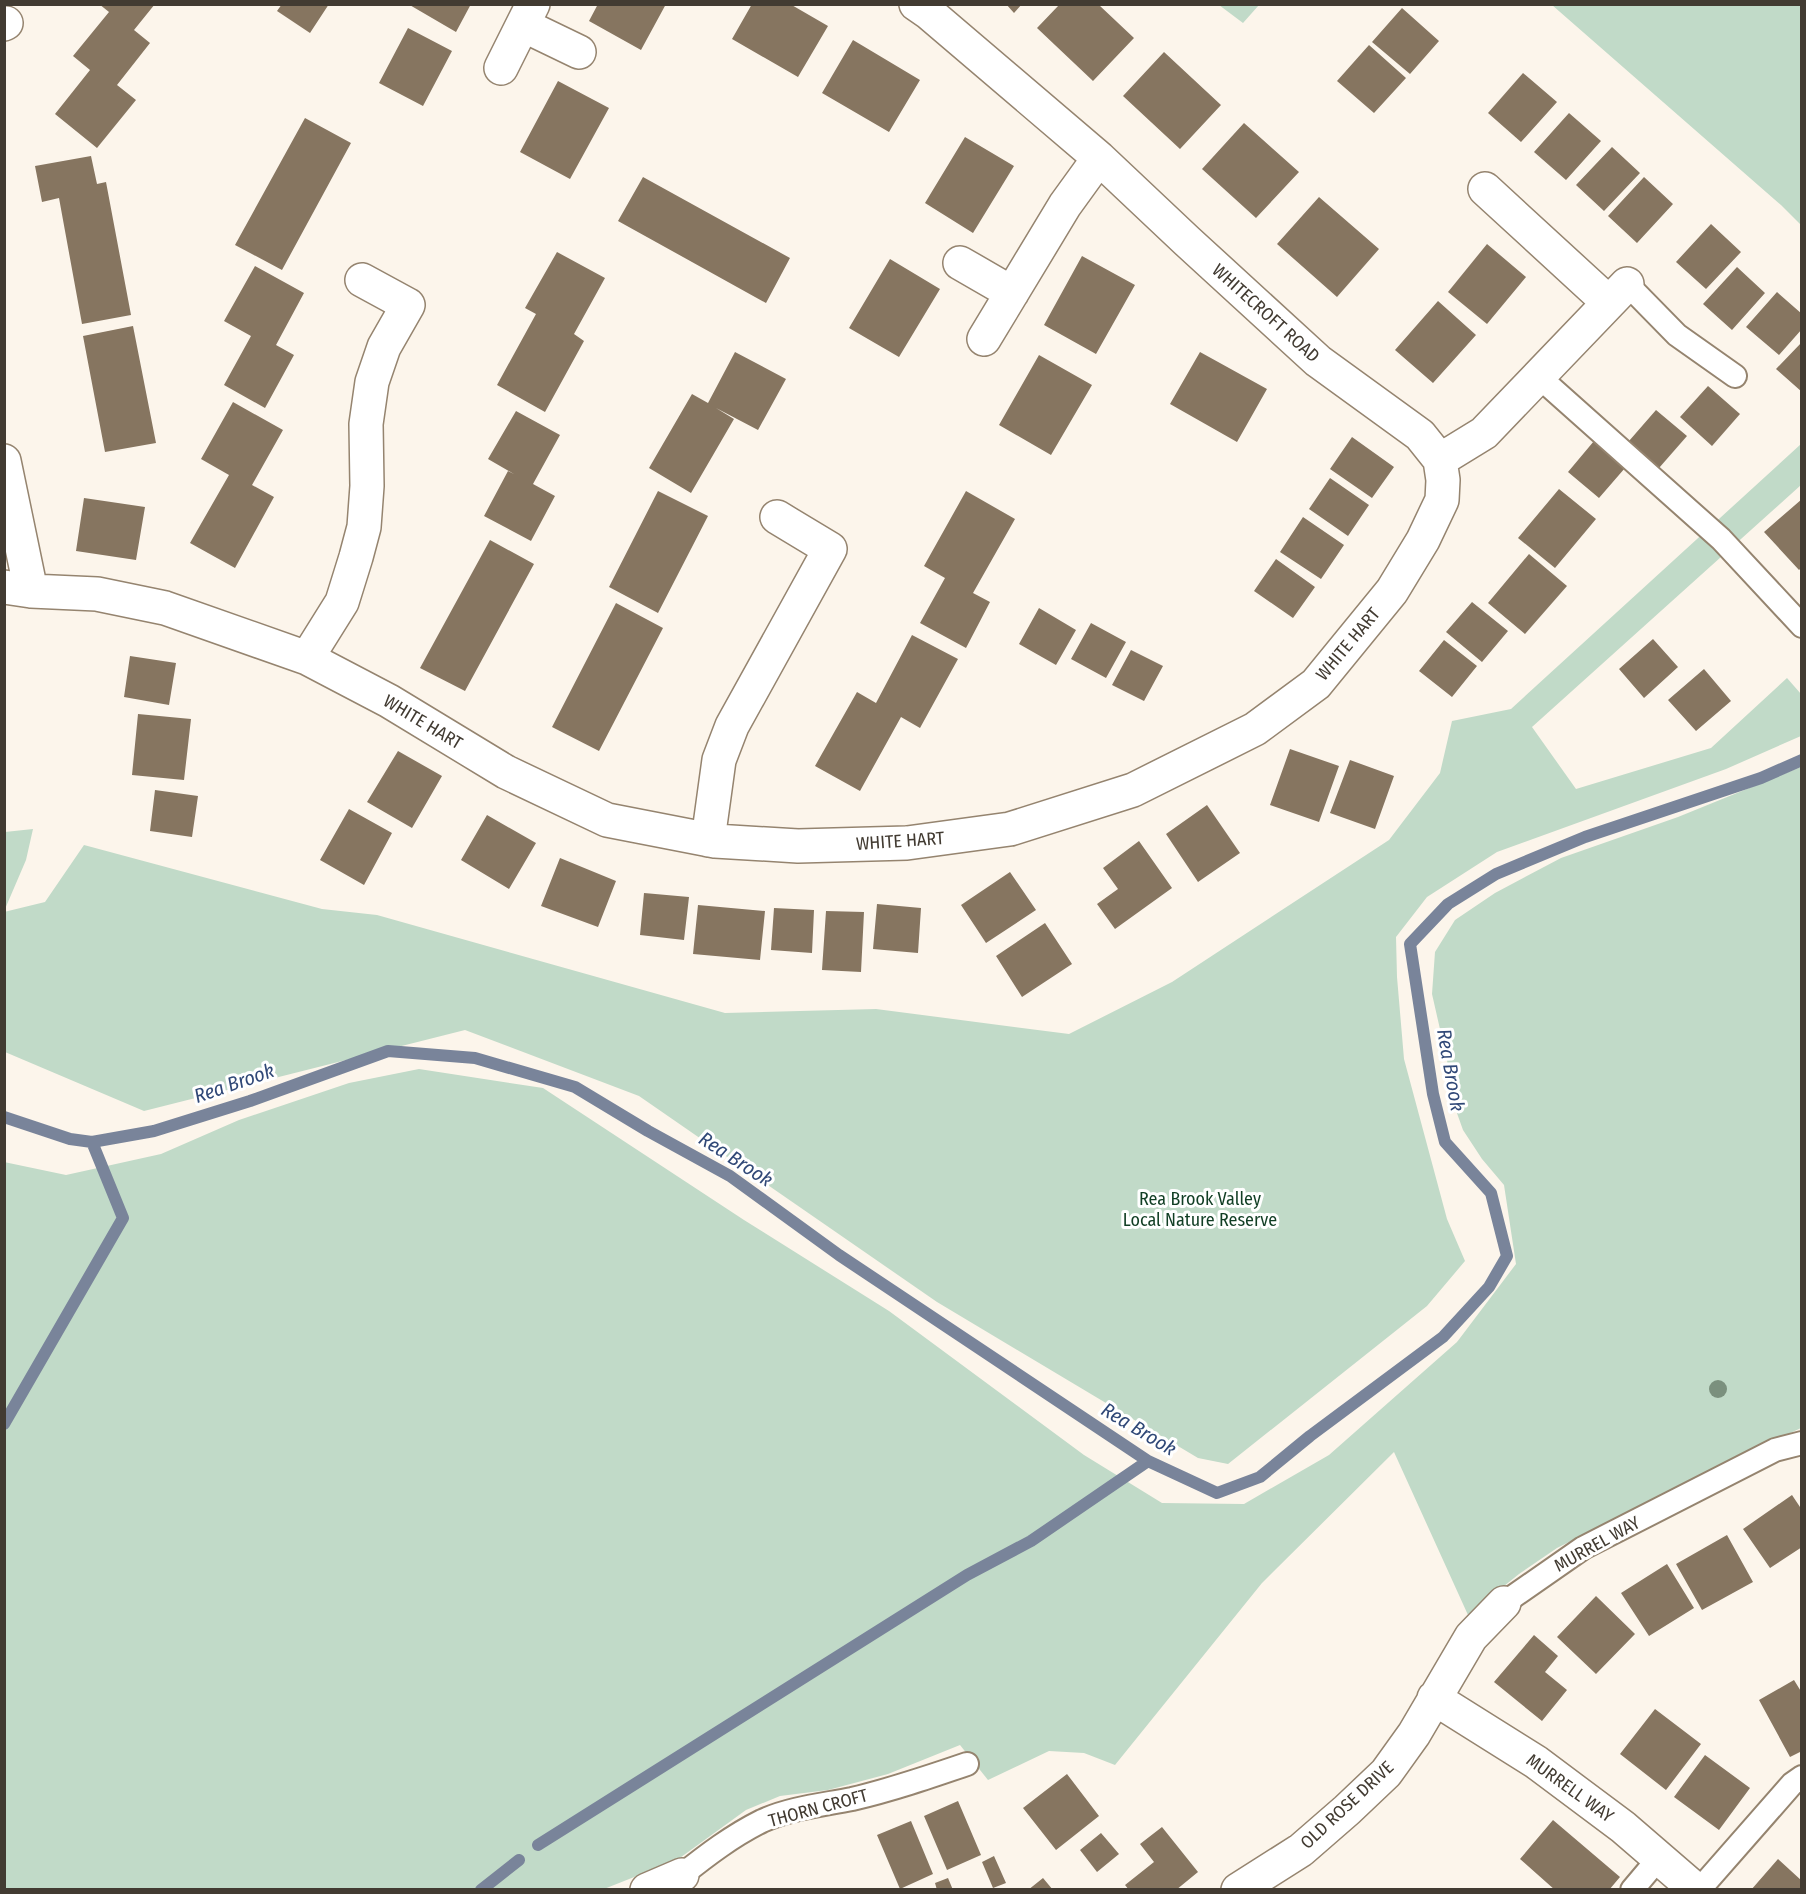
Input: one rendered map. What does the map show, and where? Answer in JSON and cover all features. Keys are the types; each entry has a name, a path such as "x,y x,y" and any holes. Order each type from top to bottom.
{"street":[{"name":"WHITECROFT ROAD","path":"916,4 1099,158 1318,361 1420,435 1440,460"},
{"path":"501,68 528,15 579,52"},
{"path":"984,339 1065,205 1099,158"},
{"path":"1440,460 1484,433 1618,293 1485,189"},
{"path":"960,263 1012,293"},
{"path":"307,658 342,602 356,557 364,527 366,506 366,424 372,382 384,347 408,305 363,280"},
{"path":"4,460 18,589"},
{"name":"WHITE HART","path":"18,589 97,594 165,608 307,658 389,701 506,772 607,820 708,840 798,846 907,843 1010,829 1133,790 1256,729 1316,684 1392,591 1423,540 1442,500 1443,480 1440,460"},
{"path":"708,840 719,760 732,726 830,549 777,516"},
{"name":"MURREL WAY","path":"1434,1698 1471,1637 1504,1603"},
{"name":"MURRELL WAY","path":"1434,1698 1536,1762 1623,1827 1697,1890"},
{"name":"OLD ROSE DRIVE","path":"1245,1888 1301,1850 1386,1773 1414,1734 1434,1698"},
{"name":"THORN CROFT","path":"647,1890 682,1875"}],"lane":[{"path":"1618,293 1735,376"},
{"path":"1538,376 1721,538 1802,626"},
{"name":"MURREL WAY","path":"1504,1603 1583,1548 1775,1450 1802,1443"},
{"name":"THORN CROFT","path":"682,1875 733,1837 764,1820 800,1809 852,1799 903,1785 967,1764"},
{"name":"MURRELL WAY","path":"1697,1890 1792,1784 1802,1777"},
{"path":"1632,1890 1659,1858"}],"green space":[{"path":"1219,5 1259,5 1243,23"},
{"path":"1552,5 1801,5 1801,225 1781,205"},
{"name":"Rea Brook Valley Local Nature Reserve","path":"1801,444 1801,485 1532,727 1576,789 1711,748 1787,678 1801,694 1801,736 1726,769 1497,852 1427,897 1396,937 1404,1059 1447,1219 1465,1261 1427,1306 1228,1464 1198,1458 937,1302 639,1096 465,1030 144,1111 5,1052 4,912 45,902 84,845 322,909 377,915 725,1013 876,1009 1069,1034 1172,982 1389,840 1440,773 1452,721 1511,709"},
{"path":"1801,767 1801,1428 1557,1548 1519,1574 1468,1615 1394,1452 1262,1583 1115,1765 1084,1753 1049,1751 988,1780 960,1745 888,1774 828,1790 780,1796 746,1810 677,1860 604,1889 5,1889 4,1162 66,1175 161,1154 239,1120 349,1083 419,1069 543,1088 744,1220 889,1311 1084,1455 1162,1503 1244,1504 1329,1455 1457,1342 1516,1264 1504,1185 1482,1159 1463,1130 1453,1102 1447,1060 1432,994 1435,952 1455,920 1495,893 1561,858 1678,817"},
{"path":"33,829 26,860 5,909 5,832"}],"building":[{"path":"99,4 155,4 134,30 150,43 117,85 136,100 97,148 55,114 90,70 73,56 109,12"},
{"path":"282,4 329,4 310,33 277,11"},
{"path":"408,4 471,4 456,32"},
{"path":"598,4 666,4 641,50 589,21"},
{"path":"752,4 790,4 828,26 798,77 732,39"},
{"path":"1006,4 1022,4 1014,13"},
{"path":"1059,5 1099,5 1134,38 1093,81 1037,28"},
{"path":"1402,8 1439,41 1410,74 1372,42"},
{"path":"408,28 452,51 423,106 379,83"},
{"path":"853,40 920,80 889,132 822,93"},
{"path":"1369,45 1406,78 1374,113 1337,81"},
{"path":"1164,52 1221,105 1180,149 1123,96"},
{"path":"1523,73 1557,102 1521,142 1488,113"},
{"path":"558,81 609,108 570,179 520,152"},
{"path":"1569,113 1601,141 1566,180 1534,152"},
{"path":"305,118 351,143 282,270 235,245"},
{"path":"1244,123 1299,172 1256,218 1202,169"},
{"path":"965,137 1014,166 973,233 925,203"},
{"path":"1612,147 1640,173 1604,211 1576,185"},
{"path":"91,156 97,184 106,182 131,315 82,324 59,198 42,202 35,166"},
{"path":"643,177 790,258 766,303 618,221"},
{"path":"1644,177 1673,204 1637,243 1608,216"},
{"path":"1319,197 1379,249 1337,297 1277,244"},
{"path":"1711,224 1741,252 1706,289 1676,262"},
{"path":"1487,244 1526,277 1487,324 1448,292"},
{"path":"557,252 605,278 574,334 584,341 545,412 497,385 536,314 525,308"},
{"path":"1082,256 1135,285 1096,354 1044,325"},
{"path":"890,259 940,289 899,357 849,328"},
{"path":"255,266 304,293 276,345 294,355 265,408 224,385 251,336 224,321"},
{"path":"1737,267 1765,293 1732,330 1703,304"},
{"path":"1777,292 1802,314 1802,329 1779,355 1746,327"},
{"path":"1438,301 1476,335 1433,383 1395,350"},
{"path":"133,326 156,443 105,452 83,336"},
{"path":"1802,342 1802,392 1776,369"},
{"path":"735,352 786,379 758,430 716,408 734,419 691,493 649,468 692,394 708,403"},
{"path":"1200,352 1267,389 1237,442 1170,404"},
{"path":"1039,355 1092,385 1051,455 999,425"},
{"path":"1708,386 1740,414 1712,446 1680,417"},
{"path":"233,402 283,430 252,485 274,497 235,568 190,543 229,475 201,459"},
{"path":"1656,410 1687,436 1659,468 1629,441"},
{"path":"516,411 560,435 533,484 555,496 531,541 484,516 508,471 514,474 488,459"},
{"path":"1352,437 1394,467 1372,498 1330,469"},
{"path":"1594,441 1625,468 1599,498 1568,472"},
{"path":"1330,478 1369,505 1348,536 1309,509"},
{"path":"1559,489 1596,519 1555,568 1518,538"},
{"path":"658,491 708,516 658,613 609,587"},
{"path":"966,491 1015,519 973,593 990,602 966,648 920,623 945,578 924,566"},
{"path":"84,498 145,507 136,560 76,551"},
{"path":"1802,499 1802,567 1799,570 1764,532"},
{"path":"1303,517 1344,545 1321,579 1280,552"},
{"path":"490,540 534,564 465,691 420,668"},
{"path":"1529,554 1567,586 1525,634 1488,603"},
{"path":"1276,559 1315,587 1293,618 1254,591"},
{"path":"1472,602 1508,631 1482,662 1446,632"},
{"path":"616,603 663,628 599,751 552,727"},
{"path":"1039,608 1076,630 1056,665 1019,644"},
{"path":"1091,623 1126,642 1106,678 1071,659"},
{"path":"912,635 958,659 920,728 901,717 860,791 815,766 857,692 876,703"},
{"path":"1653,639 1678,667 1644,698 1619,669"},
{"path":"1444,640 1477,666 1452,697 1419,671"},
{"path":"1131,650 1163,666 1144,701 1112,685"},
{"path":"130,656 176,663 169,705 124,697"},
{"path":"1704,669 1731,701 1696,731 1668,700"},
{"path":"138,714 191,719 184,780 132,775"},
{"path":"1290,749 1339,766 1319,822 1270,805"},
{"path":"398,751 442,776 412,828 367,802"},
{"path":"1350,760 1394,776 1375,829 1330,813"},
{"path":"155,790 198,796 192,837 150,831"},
{"path":"1207,805 1240,853 1198,882 1166,834"},
{"path":"349,809 392,833 364,885 320,860"},
{"path":"487,815 536,843 509,889 461,860"},
{"path":"1139,841 1172,888 1115,929 1097,904 1118,889 1103,868"},
{"path":"560,858 616,881 598,927 541,906"},
{"path":"1010,872 1036,910 986,943 961,905"},
{"path":"644,893 689,897 684,940 640,935"},
{"path":"877,904 921,908 918,953 873,949"},
{"path":"698,905 765,911 760,960 693,954"},
{"path":"774,908 814,910 812,953 771,950"},
{"path":"826,911 864,912 861,972 822,970"},
{"path":"1045,923 1072,964 1022,997 996,956"},
{"path":"1792,1495 1802,1510 1802,1547 1770,1568 1743,1529"},
{"path":"1727,1535 1753,1582 1702,1610 1676,1564"},
{"path":"1667,1564 1694,1608 1649,1636 1621,1593"},
{"path":"1596,1596 1635,1634 1596,1674 1557,1637"},
{"path":"1534,1635 1558,1656 1545,1672 1567,1690 1542,1721 1494,1682"},
{"path":"1794,1680 1802,1693 1802,1751 1790,1757 1759,1700"},
{"path":"1655,1709 1701,1744 1666,1790 1620,1754"},
{"path":"1705,1755 1750,1788 1719,1830 1674,1797"},
{"path":"1067,1774 1099,1816 1056,1850 1023,1808"},
{"path":"958,1801 981,1855 947,1870 924,1816"},
{"path":"1553,1820 1620,1877 1609,1890 1555,1890 1520,1859"},
{"path":"911,1821 933,1874 900,1889 877,1835"},
{"path":"1162,1827 1198,1872 1176,1890 1129,1890 1125,1885 1154,1862 1140,1844"},
{"path":"1101,1833 1119,1854 1097,1872 1080,1850"},
{"path":"994,1856 1006,1883 993,1888 982,1862"},
{"path":"1778,1859 1802,1881 1802,1890 1751,1890"},
{"path":"948,1878 953,1890 937,1890 935,1883"},
{"path":"1043,1878 1053,1890 1028,1890"}],"waterway":[{"name":"Rea Brook","path":"4,1117 70,1139 92,1142 154,1131 250,1101 388,1051 475,1058 575,1087 648,1131 730,1176 839,1255 1148,1461 1217,1493 1260,1477 1310,1436 1443,1337 1489,1287 1507,1256 1491,1193 1445,1142 1433,1094 1410,944 1448,904 1496,874 1585,837 1761,778 1802,760"},
{"path":"4,1424 123,1218 92,1142"},
{"path":"538,1845 967,1575 1031,1541 1148,1461"},
{"path":"481,1890 519,1860"}]}
